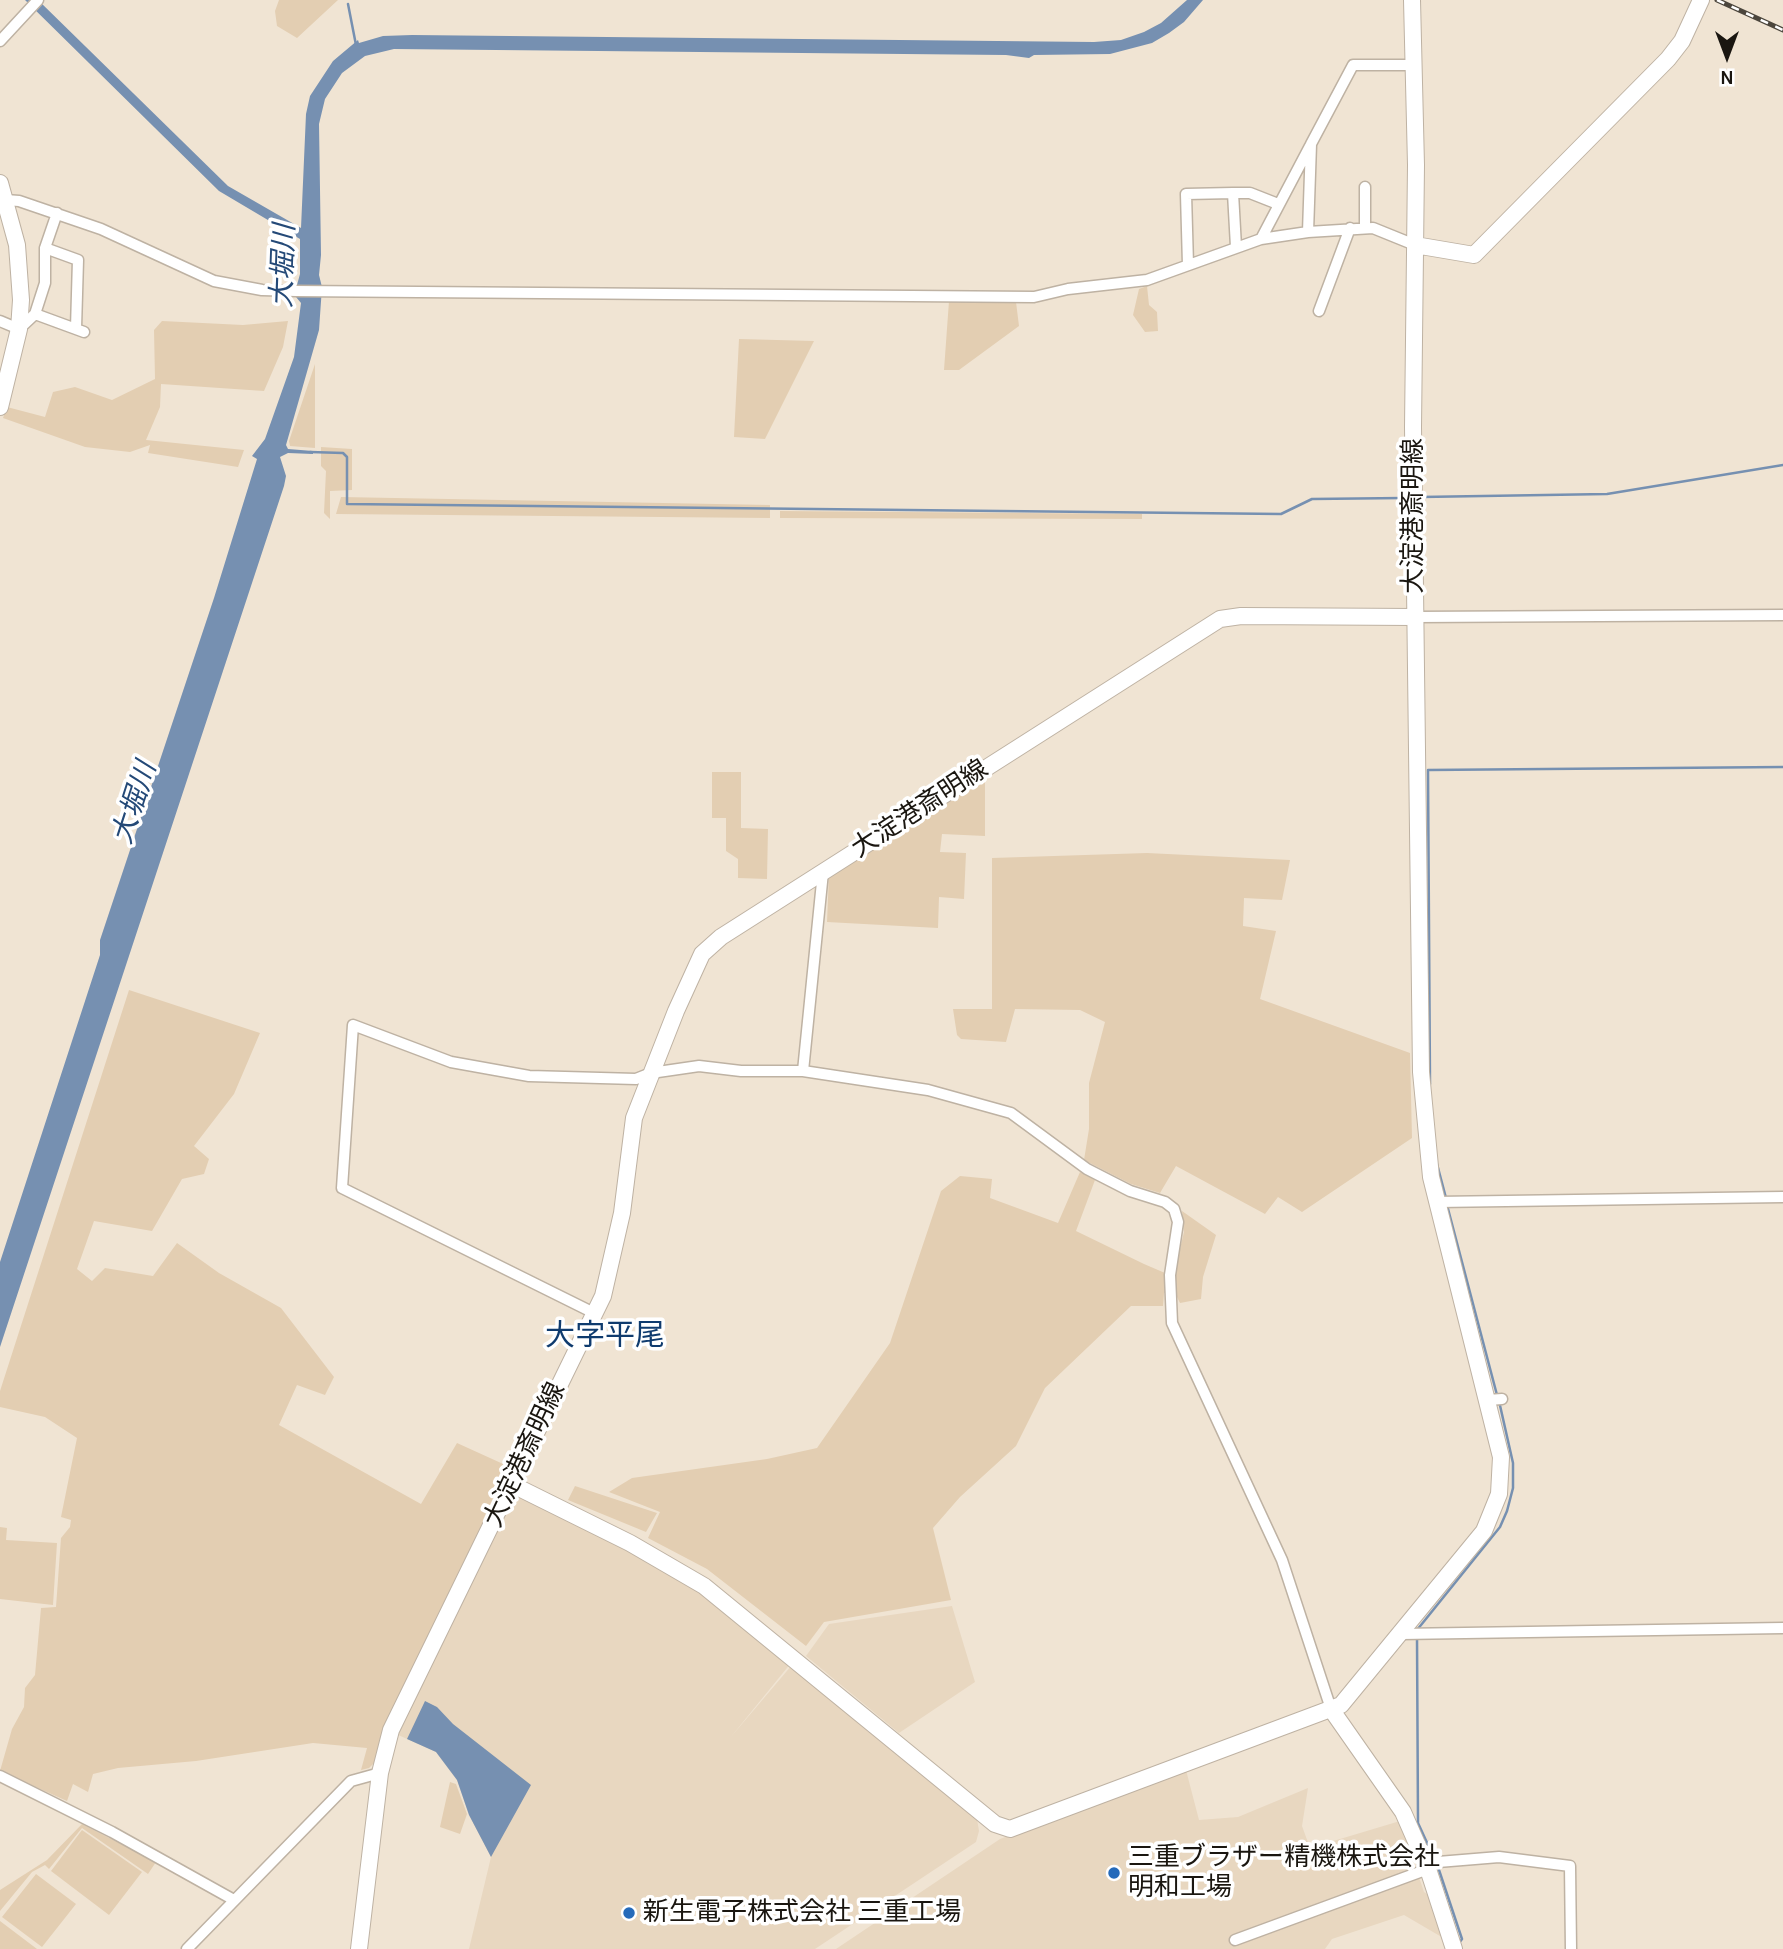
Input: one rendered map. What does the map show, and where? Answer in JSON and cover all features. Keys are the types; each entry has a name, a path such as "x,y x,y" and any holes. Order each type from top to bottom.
{"street":[{"name":"大淀港斎明線","path":"359,1949 380,1773 395,1719 513,1485 603,1296 622,1213 634,1118 702,954 721,937 1220,619 1241,616 1415,617 1412,0"},
{"path":"6,200 57,213 102,229 214,281 262,290 296,292 1034,297 1068,289 1147,280 1261,239 1364,227 1388,232 1415,245 1474,255 1668,60 1689,29 1701,0"},
{"path":"0,41 34,4"},
{"path":"1261,239 1353,65 1413,65"},
{"path":"1308,232 1311,144"},
{"path":"0,183 6,200 6,223 20,271 19,329 0,407"},
{"path":"1364,227 1365,187"},
{"path":"1233,193 1236,247"},
{"path":"1188,265 1186,194 1250,193 1278,204"},
{"path":"19,329 35,314 45,283 45,248 57,213"},
{"path":"1318,311 1350,228"},
{"path":"35,314 80,330 78,260 45,248"},
{"path":"0,321 19,329"},
{"path":"513,1485 654,1556 704,1586 1005,1829 1017,1828 1344,1702 1411,1634 1478,1540 1493,1513 1501,1483 1502,1458 1495,1399 1443,1202 1426,1153 1421,1072 1415,617 1783,615"},
{"path":"803,1071 823,872"},
{"path":"594,1313 342,1188 353,1025 451,1062 529,1076 636,1079 651,1073 699,1066 741,1071 803,1071 928,1090 1011,1112 1087,1169 1130,1191 1165,1202 1174,1209 1178,1231 1170,1275 1172,1323 1282,1560 1331,1709 1394,1799 1432,1864 1454,1947"},
{"path":"1443,1202 1783,1197"},
{"path":"1411,1634 1783,1628"},
{"path":"187,1949 351,1781 380,1773"},
{"path":"0,1776 112,1832 234,1899"},
{"path":"1235,1940 1432,1864 1499,1857 1570,1866 1571,1949"}],"shaded area":[{"path":"279,0 338,0 297,38 277,26 275,11"},
{"path":"1147,286 1149,305 1157,312 1158,331 1145,332 1133,315 1139,289"},
{"path":"949,301 1016,302 1019,326 959,370 944,370"},
{"path":"162,321 243,325 288,321 283,347 264,391 161,384 160,407 146,440 244,450 238,467 148,453 150,445 130,452 85,447 3,418 7,407 45,417 53,392 75,387 112,400 155,379 154,330"},
{"path":"739,339 814,341 765,439 734,437"},
{"path":"315,364 315,448 290,446 289,441"},
{"path":"321,447 352,449 352,490 330,491 330,519 324,513 326,471 321,466"},
{"path":"341,497 770,505 770,518 336,514"},
{"path":"780,511 1142,514 1142,519 780,518"},
{"path":"712,772 741,772 741,828 768,829 767,879 738,878 738,859 726,851 726,818 712,818"},
{"path":"985,773 985,836 942,834 940,852 966,853 964,899 939,897 938,928 827,922 829,874"},
{"path":"1147,853 1290,860 1282,900 1244,898 1243,926 1276,931 1260,999 1410,1053 1412,1138 1302,1212 1278,1197 1265,1214 1176,1166 1160,1193 1131,1184 1084,1160 1089,1129 1089,1083 1105,1022 1080,1010 1015,1009 1006,1042 961,1039 957,1035 953,1009 992,1009 992,858"},
{"path":"129,990 260,1033 234,1094 194,1146 209,1159 204,1174 182,1179 152,1231 94,1221 77,1269 92,1281 105,1268 153,1276 177,1243 219,1273 281,1308 334,1377 325,1395 297,1385 279,1425 421,1504 457,1443 512,1468 375,1762 369,1768 361,1770 367,1748 313,1743 196,1761 118,1768 93,1774 88,1792 73,1784 67,1801 0,1771 12,1729 24,1707 25,1688 35,1675 41,1608 56,1607 61,1538 70,1527 71,1520 61,1517 77,1438 45,1417 0,1407 0,1391"},
{"path":"1080,1172 1095,1180 1076,1231 1144,1264 1165,1273 1175,1270 1184,1232 1182,1211 1216,1235 1203,1277 1201,1299 1180,1303 1174,1291 1164,1293 1163,1306 1131,1306 1045,1388 1016,1446 960,1497 933,1528 951,1600 824,1622 806,1646 707,1569 648,1538 660,1512 609,1492 632,1478 767,1459 817,1448 890,1343 941,1191 960,1176 992,1179 990,1198 1058,1223"},
{"path":"575,1486 657,1513 646,1532 568,1500"},
{"path":"522,1496 678,1575 791,1663 730,1738 792,1665 977,1819 979,1831 976,1842 815,1949 469,1949 491,1857 469,1815 457,1780 436,1752 396,1734 513,1500"},
{"path":"0,1527 7,1528 6,1540 57,1543 53,1605 0,1599"},
{"path":"952,1606 975,1682 899,1733 806,1656 829,1624"},
{"path":"1186,1770 1199,1820 1238,1817 1308,1788 1302,1826 1310,1848 1400,1821 1424,1892 1433,1898 1445,1939 1404,1915 1332,1939 1325,1949 836,1949 1000,1839"},
{"path":"450,1782 456,1784 467,1814 460,1834 440,1827"},
{"path":"82,1824 156,1862 148,1874 82,1828 49,1869 45,1865 32,1872 0,1911 0,1890 47,1860"},
{"path":"82,1830 142,1872 109,1915 51,1871"},
{"path":"36,1874 76,1904 42,1947 2,1917"},
{"path":"0,1921 37,1949 0,1949"}],"water":[{"path":"25,0 38,0 228,186 301,228 306,114 310,96 333,61 358,40 359,43 383,36 412,35 1094,42 1121,40 1144,32 1161,23 1187,0 1203,0 1184,22 1152,43 1110,54 1034,55 1029,58 1006,55 394,49 365,56 342,73 325,99 319,124 319,275 322,287 319,330 286,445 288,449 313,451 313,454 288,453 280,457 286,476 284,486 0,1347 0,1262 100,955 100,940 214,598 257,459 252,456 265,439 294,357 301,303 296,297 299,295 297,285 300,274 300,239 219,191"},
{"path":"425,1701 437,1707 453,1724 531,1785 491,1857 469,1815 457,1780 436,1752 407,1739"}],"waterway":[{"path":"348,4 356,45"},
{"path":"310,452 343,453 347,457 347,504 1281,514 1312,499 1403,498"},
{"path":"1421,497 1607,494 1783,465"},
{"path":"1430,1084 1428,770 1783,767"},
{"path":"1437,1164 1446,1198"},
{"path":"1447,1205 1497,1395"},
{"path":"1417,1630 1500,1527 1507,1511 1513,1488 1513,1463 1499,1401"},
{"path":"1417,1637 1418,1823 1434,1858"},
{"path":"1437,1864 1462,1939 1459,1943"}],"railway":[{"path":"1717,0 1783,30"}],"place":[{"name":"三重ブラザー精機株式会社 明和工場","path":"1114,1873"},
{"name":"新生電子株式会社 三重工場","path":"629,1913"}],"district":[{"name":"大字平尾","path":"605,1336"}],"water label":[{"name":"大堀川","path":"284,266"},
{"name":"大堀川","path":"135,803"}]}
